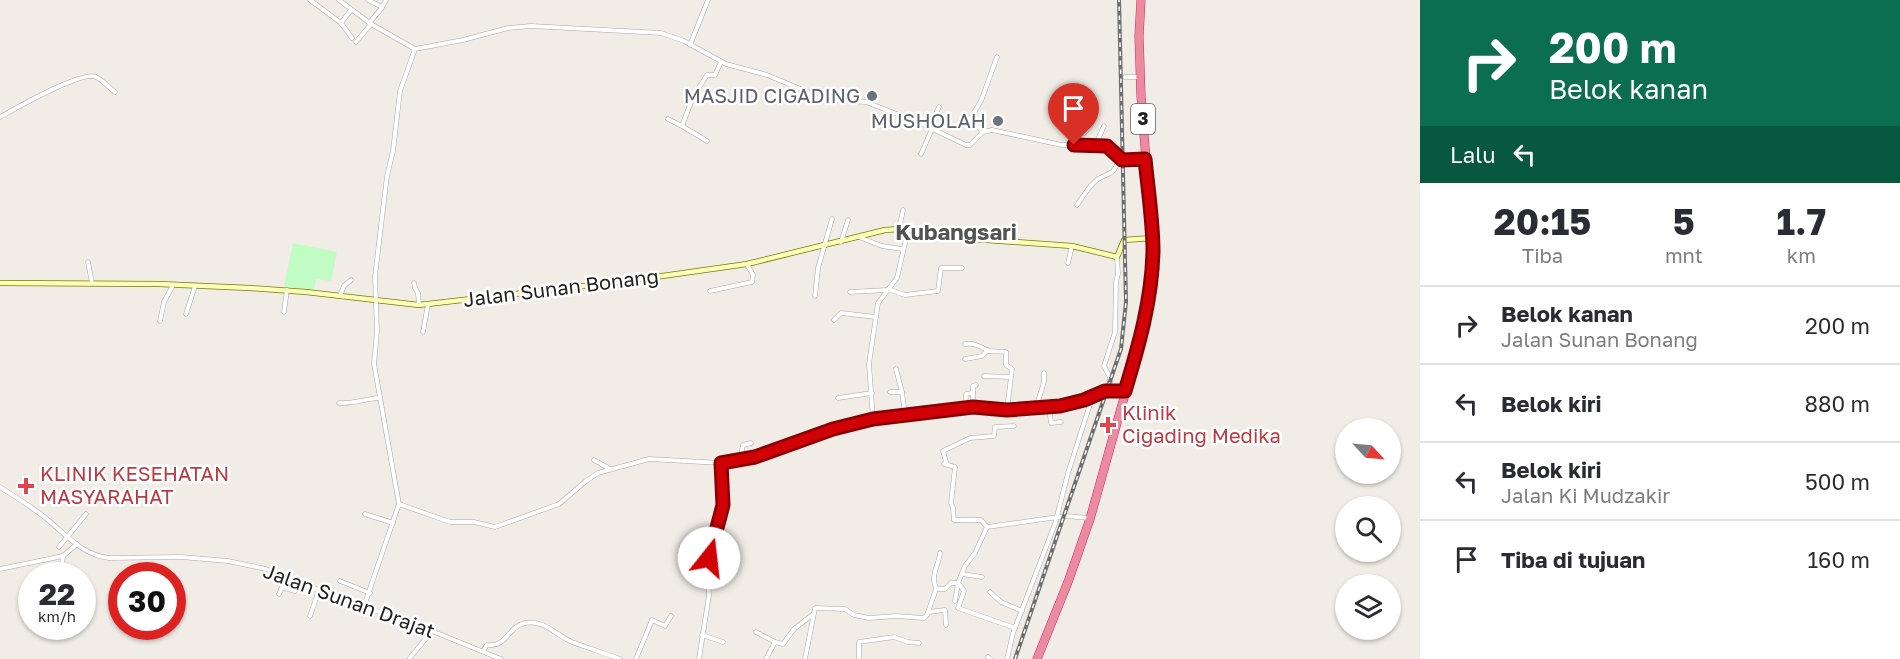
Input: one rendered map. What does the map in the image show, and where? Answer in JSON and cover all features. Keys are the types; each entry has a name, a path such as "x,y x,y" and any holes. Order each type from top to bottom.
{"highway":[{"name":"3","path":"1037,659 1090,519 1136,355 1149,298 1152,238 1141,76 1141,0"}],"street":[{"path":"310,0 341,23 352,38"},
{"path":"339,0 370,23 415,49 508,28 531,26 654,32 677,38 721,62 766,75 827,100 866,102 968,146 983,132 992,130 1057,144 1107,146 1120,158 1145,159"},
{"path":"368,0 382,7"},
{"path":"356,42 386,0"},
{"path":"690,45 708,0"},
{"path":"341,23 351,10"},
{"path":"364,606 399,504 374,364 377,331 375,276 400,91 415,49"},
{"path":"983,132 970,119 981,101 997,57"},
{"path":"682,126 695,93 707,75 714,75 721,62"},
{"path":"0,117 20,105 84,77 95,76 115,92"},
{"path":"1125,77 1141,76"},
{"path":"921,154 939,107"},
{"path":"1074,145 1086,114 1084,111"},
{"path":"668,119 707,141"},
{"path":"1078,135 1084,133 1091,125"},
{"path":"1096,144 1104,126"},
{"path":"1077,205 1098,179 1114,171 1120,158"},
{"path":"899,229 903,210"},
{"path":"815,296 818,268 832,219"},
{"path":"841,242 848,220"},
{"name":"Jalan Sunan Bonang","path":"0,283 92,283 287,290 419,305 620,282 747,264 899,229 945,237 1072,246 1117,257"},
{"path":"873,419 869,364 879,300 899,274 902,249 908,230"},
{"path":"859,237 882,246 902,249"},
{"path":"1105,391 1110,377 1104,366 1115,332 1117,257 1124,240 1152,238"},
{"path":"1068,263 1072,246"},
{"path":"88,262 92,283"},
{"path":"710,291 752,282 753,275 747,264"},
{"path":"850,292 888,289 905,295 938,291 941,268 962,268"},
{"path":"340,296 344,286 351,280"},
{"path":"414,283 414,288 418,292 419,305"},
{"path":"160,321 164,302 173,285"},
{"path":"186,314 195,286"},
{"path":"284,312 287,290"},
{"path":"423,332 428,304"},
{"path":"834,320 841,313 876,317"},
{"path":"964,344 980,345 988,350 1006,352 1005,364 1012,368 1007,410"},
{"path":"965,359 982,356 988,350"},
{"path":"896,369 905,414"},
{"path":"1036,408 1044,382 1044,373"},
{"path":"984,376 1011,377"},
{"path":"973,407 973,386 976,385"},
{"path":"399,504 450,522 474,522 495,527 559,504 598,473 649,459 706,464 721,463 755,457 833,429 873,419 973,407 1007,410 1049,407 1066,405 1105,391 1125,391"},
{"path":"890,392 902,392"},
{"path":"838,398 872,393"},
{"path":"965,408 966,394 973,393"},
{"path":"1007,659 1015,628 1058,517 1068,473 1093,397"},
{"path":"339,403 354,404 362,399 379,398"},
{"path":"1049,407 1051,423 1062,422"},
{"path":"987,527 981,520 954,520 951,503 955,466 948,467 944,464 946,462 943,452 970,438 994,436 995,427 1014,426"},
{"path":"740,460 743,445 751,443"},
{"path":"594,460 611,470"},
{"path":"699,659 709,595 709,558 723,505 721,463"},
{"name":"Jalan Sunan Drajat","path":"0,486 91,553 106,558 181,557 228,561 266,568 501,659"},
{"path":"59,547 86,514"},
{"path":"365,514 393,523"},
{"path":"987,527 1058,517 1073,516 1090,519"},
{"path":"955,601 962,574 967,563 975,554 987,527"},
{"path":"0,569 63,556 77,544"},
{"path":"937,589 934,585 934,576 939,566 940,553"},
{"path":"62,562 63,556"},
{"path":"962,574 982,577"},
{"path":"340,581 370,593"},
{"path":"279,594 282,587 296,591 300,583"},
{"path":"959,583 964,591 958,608 1015,628"},
{"path":"937,589 947,589 951,584 959,583"},
{"path":"756,633 783,644 794,629 812,615 815,608 819,607 845,609 854,615 869,618 896,616 924,618 937,589"},
{"path":"310,616 320,590"},
{"path":"990,591 1002,602 1022,611"},
{"path":"928,612 945,610 946,626"},
{"path":"636,659 652,620 665,626 672,615"},
{"path":"805,659 814,619 812,615"},
{"path":"483,651 487,645 493,647 498,645 519,625 530,622 546,626 571,641 620,659"},
{"path":"409,659 432,631"},
{"path":"702,635 723,642"},
{"path":"859,659 859,642 894,637 919,643"},
{"path":"766,659 775,642"}],"green space":[{"path":"293,243 337,252 331,281 316,279 314,292 284,286"}],"railway":[{"path":"1015,659 1121,349 1126,302 1119,0"}],"place":[{"name":"MASJID CIGADING","path":"872,96"},
{"name":"MUSHOLAH","path":"998,121"},
{"name":"Klinik Cigading Medika","path":"1108,425"},
{"name":"KLINIK KESEHATAN MASYARAHAT","path":"26,486"}],"district":[{"name":"Kubangsari","path":"956,232"}],"route":[{"path":"709,558 723,505 721,463 755,457 795,441 873,419 973,407 1007,410 1060,406 1084,400 1105,391 1125,391 1145,317 1152,273 1153,250 1145,159 1122,160 1107,146 1074,145"}]}
